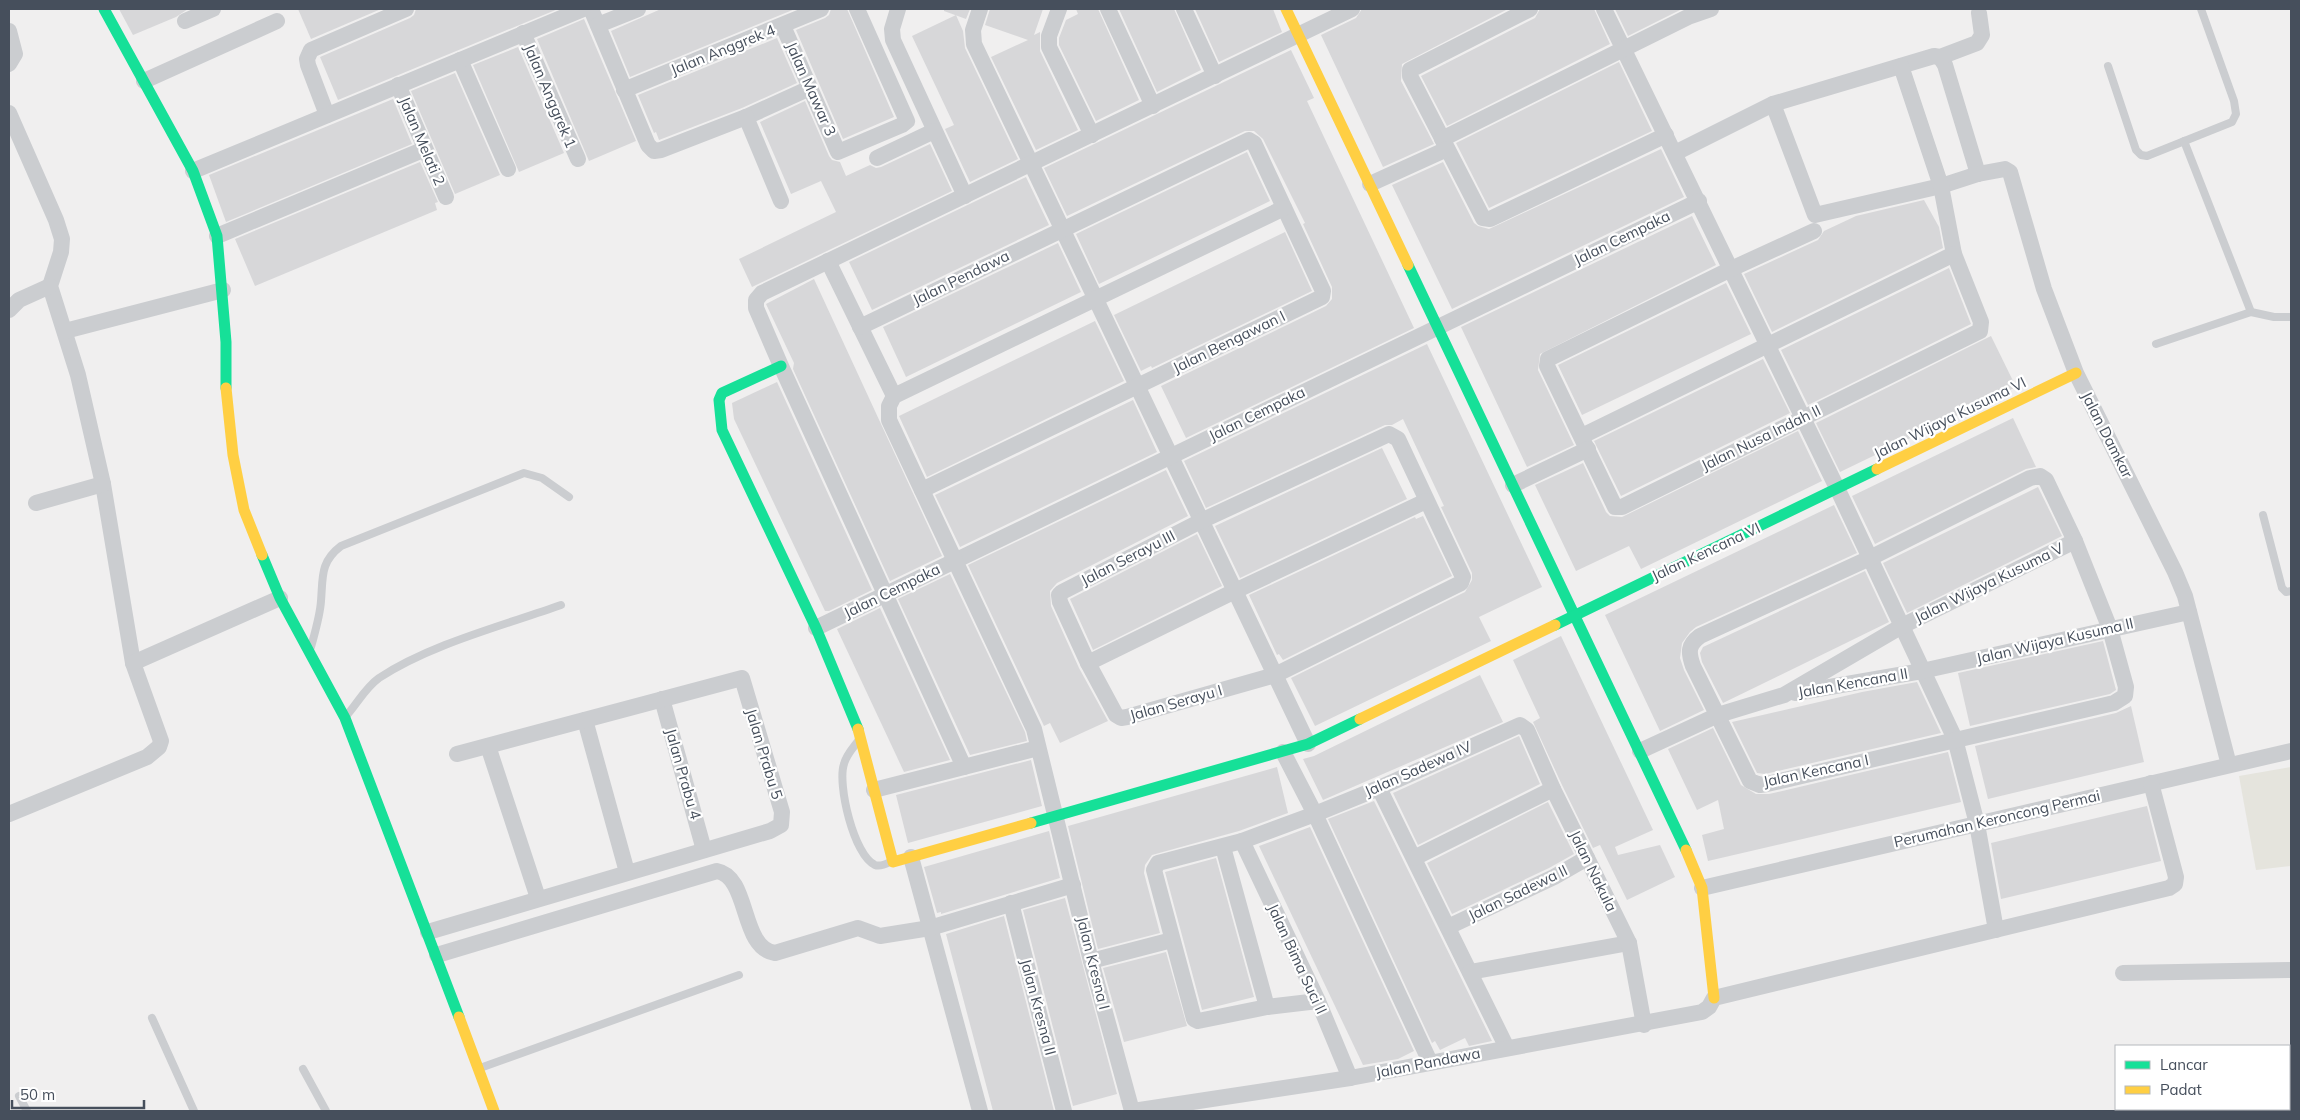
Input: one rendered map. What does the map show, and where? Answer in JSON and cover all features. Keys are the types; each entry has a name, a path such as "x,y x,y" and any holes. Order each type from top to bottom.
{"street":[{"path":"104,9 193,171 217,236 226,342 225,377 233,455 244,510 280,598 345,718 437,955 494,1111"},
{"path":"185,21 213,9"},
{"path":"327,115 308,65 311,50 406,9"},
{"path":"193,171 583,9"},
{"path":"591,9 648,145 654,151 746,117 810,88"},
{"path":"598,25 638,9"},
{"name":"Jalan Anggrek 4","path":"624,90 821,9"},
{"name":"Jalan Mawar 3","path":"783,26 838,152 902,125 906,121 857,9"},
{"path":"898,9 892,30 893,40 965,196"},
{"path":"980,9 973,30 974,44 1061,230 1308,744"},
{"path":"1059,9 1048,39 1049,47 1092,135"},
{"path":"1108,9 1153,106"},
{"path":"1184,9 1216,76"},
{"path":"1286,9 1640,751 1702,888 1714,998 2168,888 2175,884 2176,877 2151,783"},
{"path":"964,767 781,366 756,308 756,300 762,293 1352,9"},
{"path":"1530,9 1410,68 1410,76 1481,215 1486,219 1666,135"},
{"path":"1604,9 1803,417 1955,739 1976,824 1996,930"},
{"path":"1370,184 1624,49 1688,17 1711,9"},
{"path":"1675,154 1773,104 1934,56 1940,57 1979,41 1982,31 1979,13"},
{"path":"144,81 277,21"},
{"path":"9,31 15,49 14,58 9,64"},
{"name":"Jalan Anggrek 1","path":"523,33 578,159"},
{"path":"1940,57 1945,65 1978,174"},
{"path":"460,60 508,169"},
{"path":"1513,485 1585,442 1768,346 1954,254 1941,186 1901,66"},
{"name":"Jalan Melati 2","path":"398,85 446,198"},
{"name":"Jalan Damkar","path":"1773,104 1815,215 1941,186 1978,174 2005,169 2010,172 2044,289 2076,374 2175,572 2189,612 2229,765"},
{"path":"9,113 56,220 62,239 61,252 50,286 78,375 102,484 133,663 161,741 159,748 147,757 9,814"},
{"path":"746,117 781,201"},
{"path":"877,158 934,130"},
{"name":"Jalan Pendawa","path":"860,327 1249,140 1254,142 1284,208"},
{"path":"217,236 425,149"},
{"name":"Jalan Cempaka","path":"816,628 1699,201"},
{"path":"828,261 894,396 1284,208"},
{"name":"Jalan Bengawan I","path":"922,490 1322,297 1323,291 1284,208"},
{"name":"Jalan Nusa Indah II","path":"1814,230 1549,358 1546,364 1585,442 1613,505 1620,508 1803,417 1978,334 1981,322 1954,254"},
{"path":"9,310 19,300 50,286"},
{"path":"65,332 223,290"},
{"path":"781,366 722,393 719,400 722,430 816,628 860,737 893,862"},
{"name":"Jalan Wijaya Kusuma VI","path":"1838,490 2076,374"},
{"name":"Jalan Kresna I","path":"894,396 888,406 889,420 1034,729 1091,961 1132,1111"},
{"name":"Jalan Serayu III","path":"1059,598 1064,590 1201,521 1389,434 1398,439 1426,501"},
{"path":"1718,715 1689,656 1693,641 1700,636 1870,558 2030,478 2040,476 2046,480 2075,541 2110,629"},
{"path":"36,503 102,484"},
{"name":"Jalan Kencana VI","path":"893,862 1056,814 1308,744 1838,490"},
{"path":"1088,663 1426,501 1463,577 1462,581 1275,675"},
{"name":"Jalan Wijaya Kusuma V","path":"1784,695 1902,626 2075,541"},
{"path":"133,663 280,598"},
{"name":"Jalan Serayu I","path":"1059,598 1088,663 1114,712 1121,718 1275,675"},
{"name":"Jalan Wijaya Kusuma II","path":"1922,671 2189,612"},
{"name":"Jalan Kencana I","path":"1718,715 1747,776 1754,784 1760,785 2120,700 2125,696 2126,692 2110,629"},
{"name":"Jalan Kencana II","path":"1784,695 1922,671"},
{"name":"Jalan Prabu 5","path":"662,699 742,678 782,812 781,824 776,828 704,850"},
{"path":"1640,751 1718,715 1784,695"},
{"path":"457,754 662,699"},
{"name":"Jalan Prabu 4","path":"662,699 704,850"},
{"path":"585,720 627,872"},
{"name":"Jalan Sadewa IV","path":"1172,940 1154,868 1158,863 1223,847 1315,814 1379,788 1512,726 1522,725"},
{"name":"Jalan Nakula","path":"1522,725 1527,730 1553,788 1629,943 1644,1024"},
{"path":"488,746 538,898"},
{"path":"874,790 1038,748"},
{"name":"Perumahan Keroncong Permai","path":"1702,888 2291,751"},
{"path":"1283,752 1315,814 1430,1062"},
{"path":"1379,788 1507,1048"},
{"path":"1414,858 1553,788"},
{"name":"Jalan Bima Suci II","path":"1242,841 1318,1002 1350,1078"},
{"path":"1223,847 1267,1007"},
{"path":"428,932 704,850"},
{"path":"911,857 980,1111"},
{"name":"Jalan Sadewa II","path":"1448,927 1554,877 1588,858"},
{"path":"437,955 717,871 727,875 734,884 757,940 760,945 770,952 782,952 858,928 880,936 930,928 1073,886"},
{"name":"Jalan Kresna II","path":"1011,903 1064,1111"},
{"path":"1091,961 1172,940 1194,1019 1198,1021 1267,1007 1318,1002"},
{"path":"1470,972 1629,943"},
{"path":"2123,973 2291,970"},
{"name":"Jalan Pandawa","path":"1132,1111 1350,1078 1644,1024 1702,1012 1709,1007 1714,998"}],"lane":[{"path":"2108,66 2138,153 2147,156 2232,122 2236,114 2234,101 2201,9"},
{"path":"2184,141 2251,312"},
{"path":"2156,344 2251,312 2274,317 2291,317"},
{"path":"310,651 321,602 324,568 331,553 341,546 524,472 542,478 570,496"},
{"path":"2263,514 2282,588 2286,592 2291,591"},
{"path":"345,718 364,692 378,679 404,664 462,640 561,605"},
{"path":"860,737 843,765 842,781 853,834 862,850 876,866 893,862"},
{"path":"478,1069 739,975"},
{"path":"152,1018 194,1111"},
{"path":"303,1069 326,1111"},
{"path":"19,1096 27,1111"}],"shaded area":[{"path":"2291,767 2291,866 2256,870 2239,776"}],"building":[{"path":"119,9 188,9 176,17 133,35"},
{"path":"298,9 381,9 311,39"},
{"path":"416,9 558,9 338,100 320,57 410,18 414,15"},
{"path":"661,9 795,9 630,77 611,31"},
{"path":"831,9 847,9 894,117 843,139 796,30 825,18 829,15"},
{"path":"944,9 970,9 966,19 944,11"},
{"path":"990,9 1043,9 1034,35 1040,32 1040,51 1078,130 1036,150 991,57 1028,40 985,25"},
{"path":"1076,9 1098,9 1139,100 1096,121 1059,45 1059,38 1066,20 1078,14"},
{"path":"1119,9 1174,9 1201,70 1157,92"},
{"path":"1195,9 1273,9 1282,32 1219,62"},
{"path":"1362,9 1508,9 1402,64 1401,81 1434,144 1383,167 1321,35 1356,18"},
{"path":"1540,9 1594,9 1610,44 1447,126 1421,76 1535,18"},
{"path":"1615,9 1682,9 1628,36"},
{"path":"956,15 963,31 965,48 1018,159 970,182 945,129 954,125 912,36"},
{"path":"584,19 636,141 589,161 537,39"},
{"path":"777,38 797,83 742,108 659,140 656,132 654,133 638,95"},
{"path":"518,47 564,153 519,172 473,65"},
{"path":"1291,50 1314,98 1307,101 1414,328 1186,438 1161,386 1326,306 1332,299 1332,287 1303,224 1305,223 1263,139 1254,131 1245,131 1067,216 1044,168"},
{"path":"1619,62 1652,131 1489,208 1456,143"},
{"path":"455,73 500,175 455,194 411,91"},
{"path":"393,99 412,144 226,222 209,175"},
{"path":"805,101 829,156 832,160 840,162 846,176 870,165 876,168 881,167 930,144 952,191 752,287 739,259 836,212 821,181 791,194 760,122"},
{"path":"1661,149 1684,197 1452,309 1392,185 1443,162 1474,223 1489,229"},
{"path":"1247,152 1270,201 1099,284 1076,234"},
{"path":"420,162 438,202 435,203 437,210 255,286 235,239"},
{"path":"1026,177 1049,225 872,310 849,262"},
{"path":"1924,200 1939,227 1943,248 1772,332 1744,274 1818,240 1824,231 1856,216"},
{"path":"1692,216 1716,265 1540,354 1538,370 1574,445 1527,467 1461,327"},
{"path":"1285,232 1312,291 1152,368 1151,366 1141,371 1114,315"},
{"path":"1058,243 1081,292 906,377 883,327"},
{"path":"1949,268 1971,324 1808,405 1781,350"},
{"path":"814,279 942,556 890,581 793,369 794,363 766,304"},
{"path":"1726,283 1751,334 1582,415 1558,365"},
{"path":"1095,321 1124,381 927,477 899,416"},
{"path":"1991,336 2016,387 1840,472 1816,423"},
{"path":"1427,344 1542,587 1479,617 1491,641 1315,726 1291,678 1465,592 1472,580 1472,573 1441,507 1444,506 1403,419 1392,425 1385,425 1206,508 1184,461"},
{"path":"1763,359 1790,413 1621,496 1594,441"},
{"path":"777,382 872,590 829,611 825,611 734,419 732,403"},
{"path":"1133,400 1157,452 960,547 935,495"},
{"path":"2013,418 2036,467 2026,469 1875,544 1852,496"},
{"path":"1798,431 1822,481 1641,569 1629,546 1576,571 1535,485 1583,463 1606,512 1610,516 1622,517"},
{"path":"1382,448 1407,499 1240,578 1215,526"},
{"path":"1166,470 1188,516 1057,583 1050,591 1051,606 1079,668 1108,721 1060,743 1050,723 1044,726 968,565"},
{"path":"2038,487 2062,536 1907,613 1883,563"},
{"path":"1834,505 1857,553 1696,627 1690,632 1682,643 1680,658 1704,710 1660,731 1605,615"},
{"path":"1423,516 1452,576 1283,660 1279,654 1277,655 1249,595 1415,517 1416,519"},
{"path":"1197,534 1222,586 1093,650 1070,599"},
{"path":"1865,571 1889,622 1723,703 1702,662 1700,653 1703,647"},
{"path":"950,574 1025,732 1027,741 970,755 898,599"},
{"path":"880,608 950,760 904,772 837,629"},
{"path":"1561,636 1653,830 1615,847 1618,855 1660,845 1675,877 1627,900 1600,845 1593,848 1562,785 1533,722 1540,718 1513,660"},
{"path":"2103,641 2116,690 2110,694 1970,726 1958,673"},
{"path":"1480,675 1503,722 1323,800 1303,759 1314,756"},
{"path":"1917,682 1941,733 1765,774 1757,773 1732,722 1862,692"},
{"path":"2131,706 2144,762 1988,799 1975,746 2116,713"},
{"path":"1713,728 1741,785 1756,794 1769,794 1948,752 1961,802 1708,861 1702,835 1724,829 1718,800 1697,810 1668,749"},
{"path":"1519,736 1540,784 1418,845 1393,793"},
{"path":"1031,760 1042,806 908,843 896,795"},
{"path":"1277,767 1288,813 1239,831 1152,855 1145,865 1144,873 1160,933 1098,949 1068,826"},
{"path":"1374,801 1492,1041 1469,1046 1465,1038 1440,1050 1435,1041 1432,1043 1328,819"},
{"path":"1548,802 1574,854 1549,868 1452,914 1427,863"},
{"path":"2147,806 2161,861 2001,899 1991,843"},
{"path":"1310,827 1414,1051 1398,1059 1363,1065 1259,846"},
{"path":"1049,831 1060,878 941,914 941,912 937,913 924,867"},
{"path":"1216,858 1254,997 1202,1010 1165,872"},
{"path":"1065,898 1117,1094 1073,1106 1023,910"},
{"path":"1004,916 1054,1111 993,1111 946,934"},
{"path":"1166,952 1187,1026 1124,1042 1103,968"}],"traffic: fast":[{"path":"104,9 193,171 217,236 226,342 226,388"},
{"path":"1408,265 1686,850"},
{"path":"781,366 722,393 719,400 722,430 816,628 858,729"},
{"path":"1555,625 1877,469"},
{"path":"262,555 280,598 345,718 459,1017"},
{"path":"1031,823 1308,744 1360,719"}],"traffic: slow":[{"path":"1286,9 1408,265"},
{"path":"1877,469 2076,373"},
{"path":"226,388 233,455 244,510 262,555"},
{"path":"1360,719 1555,625"},
{"path":"858,729 893,862 1031,823"},
{"path":"1686,850 1702,888 1714,998"},
{"path":"459,1017 494,1111"}]}
